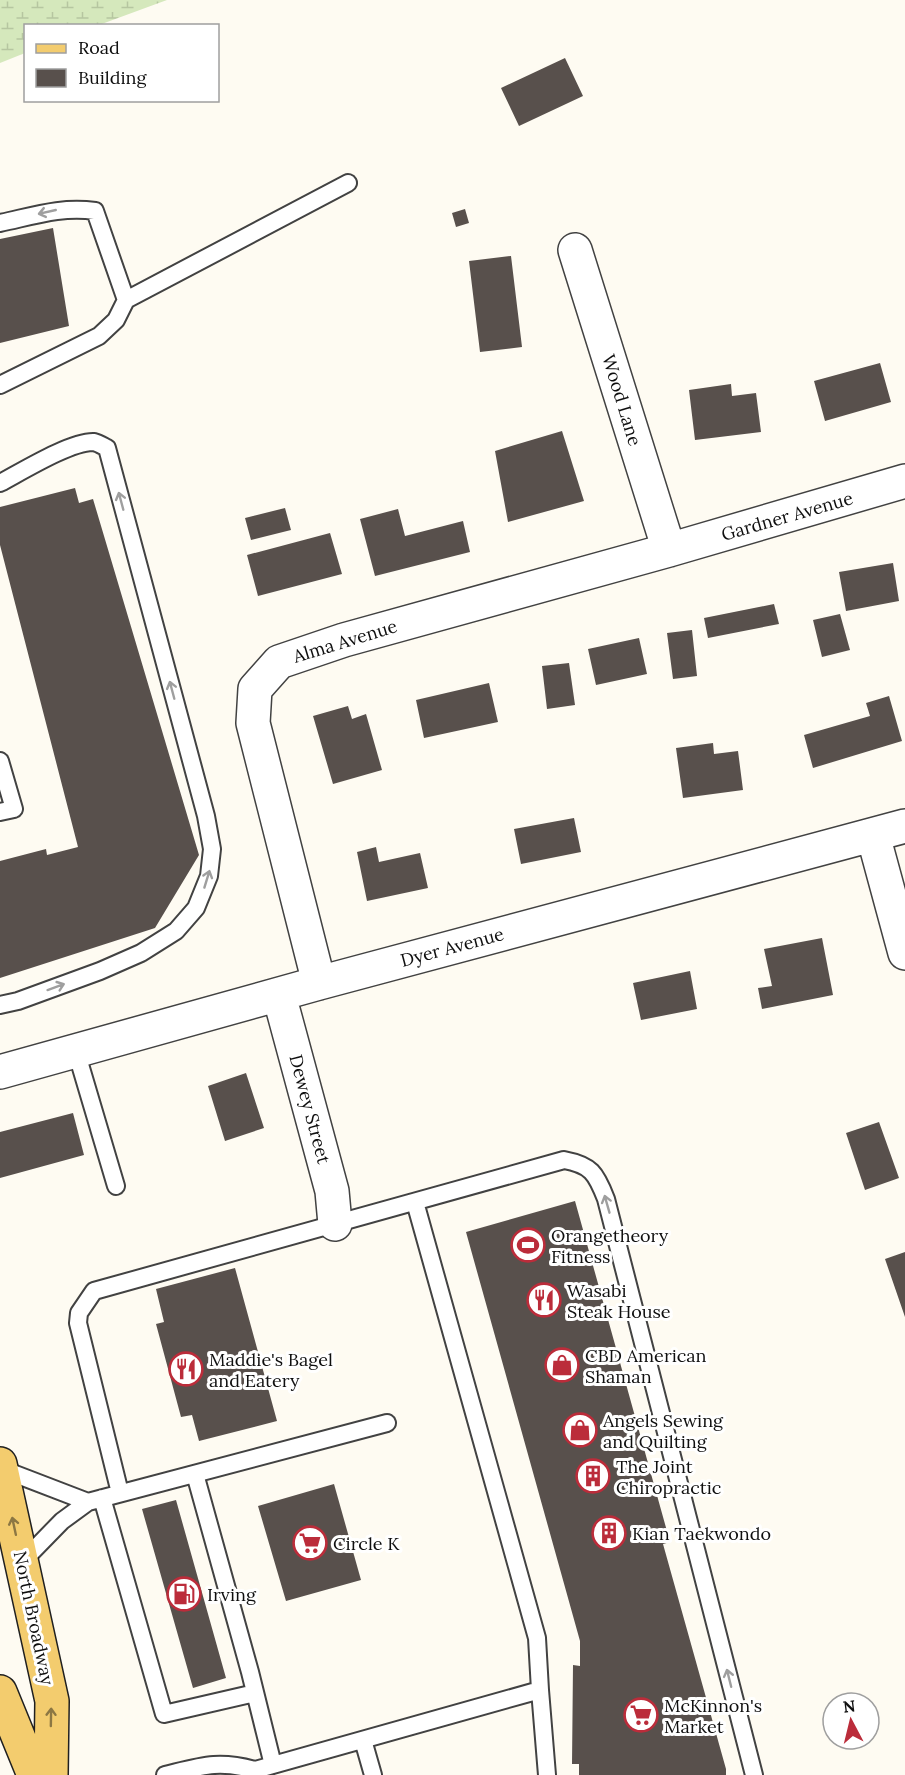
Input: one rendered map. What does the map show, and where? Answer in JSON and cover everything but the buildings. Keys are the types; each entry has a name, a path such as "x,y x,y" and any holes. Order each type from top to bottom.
{"main road":[{"name":"North Broadway","path":"1,1466 52,1701 51,1775"},
{"path":"0,1692 34,1775"}],"street":[{"name":"Wood Lane","path":"575,250 669,550"},
{"name":"Gardner Avenue","path":"669,550 905,481"},
{"name":"Alma Avenue","path":"319,983 255,734 253,723 255,688 279,662 344,640 669,550"},
{"name":"Dyer Avenue","path":"0,1072 319,983 905,826"},
{"path":"873,835 905,952"},
{"name":"Dewey Street","path":"279,994 332,1191 335,1224"}],"lane":[{"path":"0,385 99,336 116,320 126,300 348,183"},
{"path":"0,223 66,209 95,211 126,300"},
{"path":"0,483 74,446 95,442 107,448 206,816 212,849 209,876 196,908 176,931 141,953 100,971 18,1001 0,1005"},
{"path":"0,761 14,809 0,812"},
{"path":"75,1051 116,1186"},
{"path":"120,1492 78,1323 79,1312 94,1291 564,1160 581,1164 595,1174 606,1199 754,1775"},
{"path":"415,1202 537,1638 547,1775"},
{"path":"22,1562 62,1521 95,1500 387,1423"},
{"path":"1,1466 95,1500"},
{"path":"195,1473 273,1765"},
{"path":"95,1500 164,1714 255,1693"},
{"path":"165,1775 205,1765 233,1764 253,1772 540,1690"},
{"path":"363,1740 373,1775"}],"green space":[{"path":"0,0 167,0 102,24 24,24 24,53 0,63"}],"place":[{"name":"Orangetheory Fitness","path":"528,1245"},
{"name":"Wasabi Steak House","path":"544,1300"},
{"name":"CBD American Shaman","path":"562,1365"},
{"name":"Maddie's Bagel and Eatery","path":"186,1369"},
{"name":"Angels Sewing and Quilting","path":"580,1430"},
{"name":"The Joint Chiropractic","path":"593,1476"},
{"name":"Kian Taekwondo","path":"609,1533"},
{"name":"Circle K","path":"310,1543"},
{"name":"Irving","path":"184,1594"},
{"name":"McKinnon's Market","path":"641,1715"}]}
